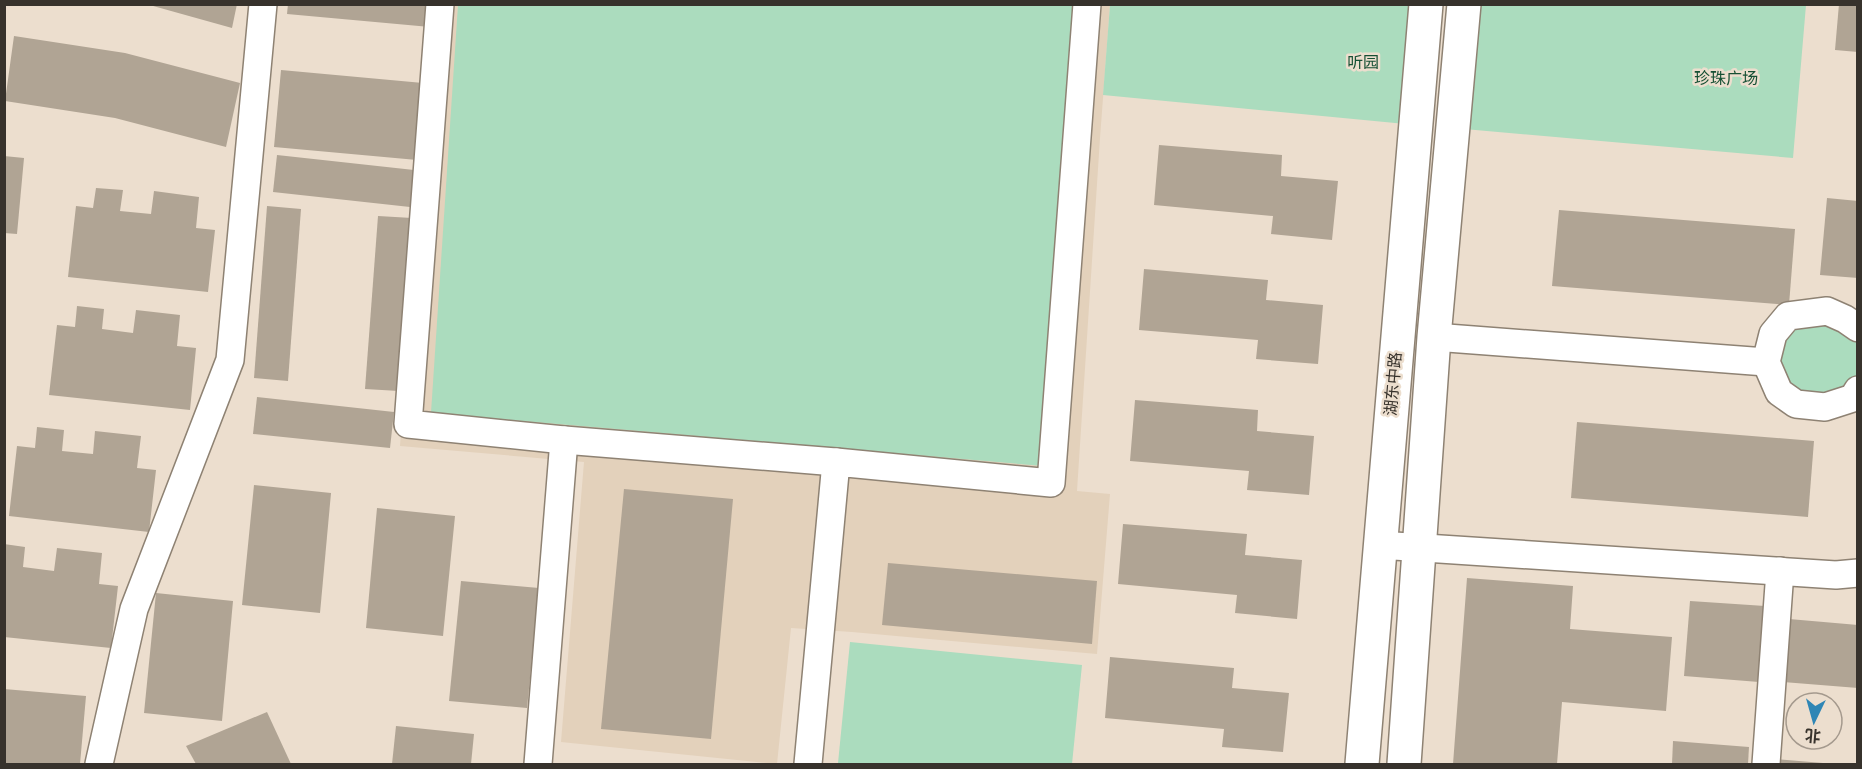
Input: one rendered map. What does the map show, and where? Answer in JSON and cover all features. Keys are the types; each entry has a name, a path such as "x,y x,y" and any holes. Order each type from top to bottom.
{"main road":[{"name":"湖东中路","path":"1362,765 1426,4"},
{"path":"1404,765 1434,337 1464,4"}],"street":[{"path":"99,765 134,609 230,360 263,4"},
{"path":"440,4 408,424 1051,483 1087,4"},
{"path":"1857,328 1845,319 1827,311 1788,316 1773,334 1766,362 1779,392 1796,404 1825,407 1853,398 1857,390"},
{"path":"1434,337 1766,362"},
{"path":"538,765 564,440"},
{"path":"808,765 836,462"},
{"path":"1379,545 1780,572 1836,575 1857,573"},
{"path":"1766,765 1780,572"}],"shaded area":[{"path":"434,5 1110,5 1077,491 1110,494 1097,654 791,628 777,764 561,742 584,462 400,446"}],"green space":[{"path":"458,5 1077,5 1043,466 431,413"},
{"name":"听园","path":"1110,5 1426,5 1416,125 1103,95"},
{"name":"珍珠广场","path":"1464,5 1806,5 1793,158 1453,128"},
{"path":"1817,317 1857,336 1857,376 1847,393 1799,397 1784,379 1775,360 1794,324"},
{"path":"850,642 1082,665 1072,764 838,763"}],"building":[{"path":"146,4 237,4 232,28"},
{"path":"288,4 432,4 430,27 287,14"},
{"path":"1839,4 1858,4 1858,52 1835,50"},
{"path":"14,36 125,53 240,83 226,147 115,118 5,101"},
{"path":"281,70 423,83 417,160 274,147"},
{"path":"1159,145 1282,155 1281,176 1338,181 1332,240 1271,234 1273,216 1154,205"},
{"path":"277,155 414,170 410,207 273,192"},
{"path":"4,156 24,158 17,234 4,233"},
{"path":"96,188 123,190 120,211 151,214 154,191 199,197 196,228 215,230 208,292 68,277 76,206 93,208"},
{"path":"1827,198 1858,201 1858,278 1820,275"},
{"path":"267,206 301,209 288,381 254,378"},
{"path":"1559,210 1795,229 1789,305 1552,286"},
{"path":"378,216 412,218 399,391 365,389"},
{"path":"1144,269 1268,280 1266,300 1323,305 1318,364 1256,359 1258,340 1139,330"},
{"path":"77,306 104,309 102,329 133,333 136,310 180,315 177,346 196,348 190,410 49,395 57,325 75,327"},
{"path":"257,397 394,412 390,448 253,434"},
{"path":"1135,400 1258,410 1257,431 1314,436 1309,495 1247,490 1249,471 1130,461"},
{"path":"1577,422 1814,441 1808,517 1571,498"},
{"path":"37,427 64,430 62,451 93,454 95,431 141,436 137,468 156,470 149,532 9,516 17,446 35,448"},
{"path":"254,485 331,493 320,613 242,605"},
{"path":"624,489 733,499 711,739 601,729"},
{"path":"377,508 455,516 443,636 366,628"},
{"path":"1123,524 1247,534 1245,555 1302,560 1297,619 1235,613 1237,595 1118,584"},
{"path":"4,544 25,547 23,567 54,571 57,548 102,553 99,584 118,586 111,648 4,637"},
{"path":"888,563 1097,581 1092,644 882,625"},
{"path":"1467,578 1573,586 1570,629 1672,637 1666,711 1562,702 1557,764 1453,764"},
{"path":"461,581 539,588 527,708 449,701"},
{"path":"156,593 233,601 222,721 144,713"},
{"path":"1690,601 1765,606 1759,682 1684,676"},
{"path":"1789,619 1858,625 1858,688 1783,682"},
{"path":"1110,657 1234,668 1232,688 1289,693 1283,752 1222,747 1224,729 1105,718"},
{"path":"4,689 86,696 80,764 4,764"},
{"path":"267,712 291,764 196,764 186,746"},
{"path":"396,726 474,734 471,764 392,764"},
{"path":"1673,741 1749,747 1748,764 1672,764"},
{"path":"1774,759 1823,763 1823,764 1774,764"}]}
